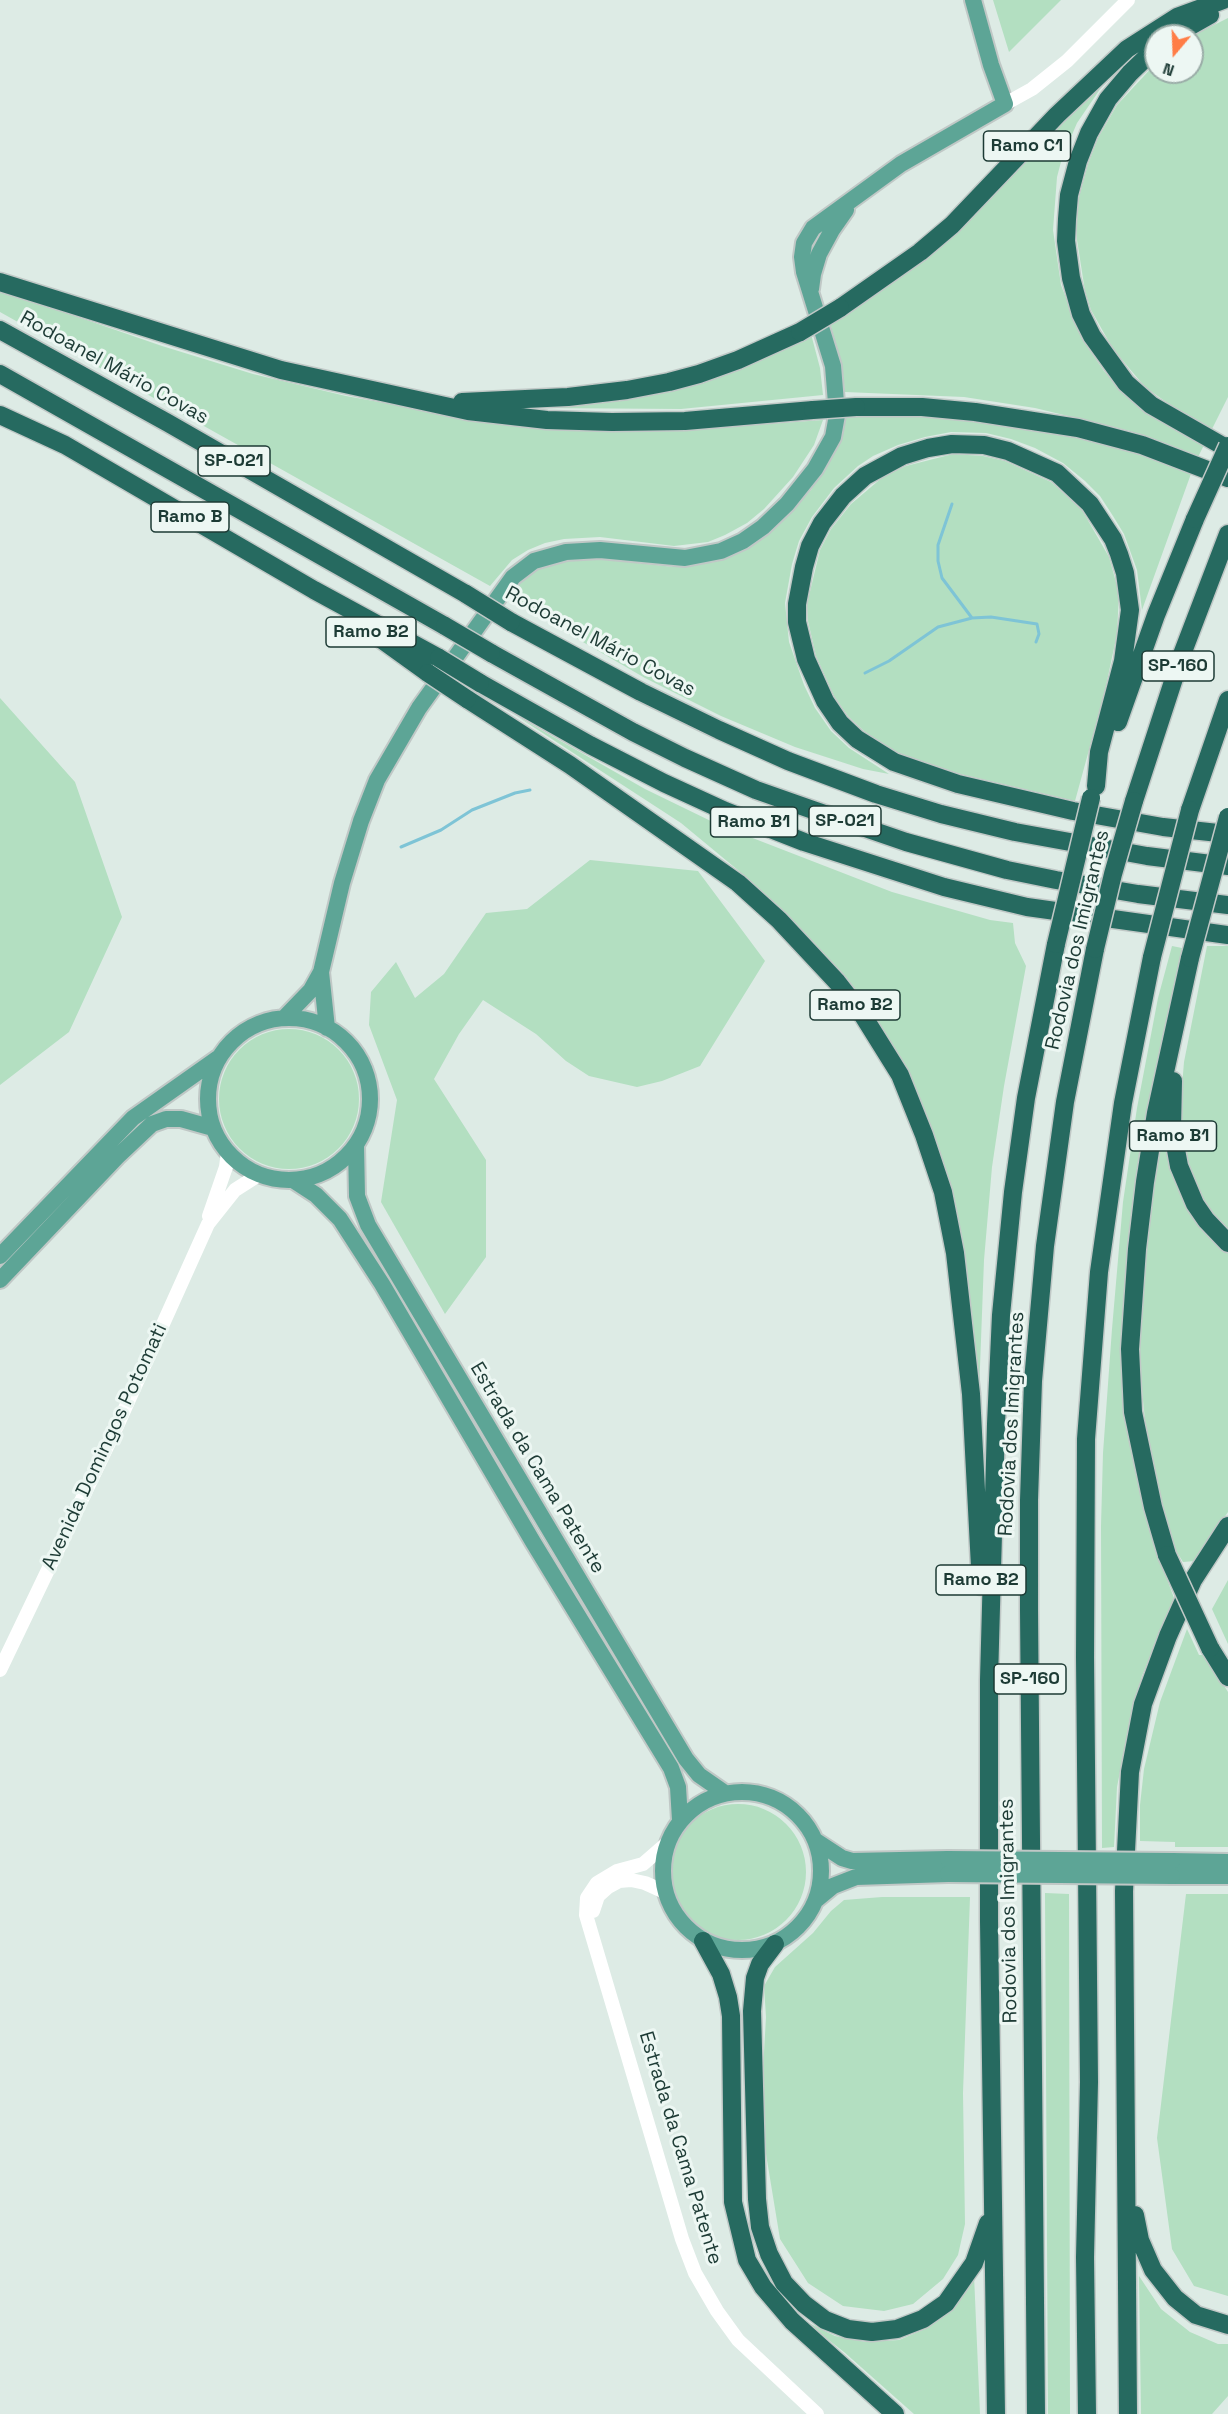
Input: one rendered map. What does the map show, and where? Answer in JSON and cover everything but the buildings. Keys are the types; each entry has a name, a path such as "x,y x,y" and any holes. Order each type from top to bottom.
{"highway":[{"name":"Ramo C1","path":"436,404 568,397 669,382 719,367 800,332 840,308 920,252 952,225 1057,114 1127,49 1177,16 1223,0"},
{"path":"1192,24 1228,7"},
{"path":"996,2414 989,1921 989,1680 1001,1315 1013,1192 1026,1098 1056,944 1094,792 1156,615 1195,519 1228,448 1151,405 1126,383 1092,336 1081,314 1071,278 1066,241 1069,195 1085,142 1108,99 1144,60"},
{"path":"0,282 281,370 468,411 548,420 612,422 685,421 856,407 943,409 1078,428 1142,445 1228,478"},
{"name":"Rodoanel Mário Covas","path":"0,330 168,423 511,622 641,692 788,761 876,794 941,814 1015,832 1147,856 1228,866"},
{"name":"SP-021","path":"0,374 664,748 756,790 906,842 1007,870 1138,894 1228,905"},
{"name":"Ramo B","path":"0,415 65,445 314,590"},
{"path":"1094,792 1099,752 1123,661 1130,610 1125,573 1119,554 1108,531 1090,504 1057,473 1008,451 984,445 952,444 928,448 902,456 865,476 843,496 822,523 810,546 797,604 797,622 806,659 825,701 840,723 857,739 894,762 957,784 1073,811 1163,827 1228,834"},
{"name":"Rodovia dos Imigrantes","path":"1036,2414 1029,1500 1033,1381 1045,1246 1065,1102 1095,949 1113,874 1181,657 1228,534"},
{"name":"Ramo B1","path":"314,590 439,658 590,745 664,783 725,811 815,846 944,887 1028,907 1228,935"},
{"name":"Ramo B2","path":"314,590 428,673 570,765 738,883 779,920 837,982 862,1014 900,1075 924,1135 943,1192 955,1253 971,1394 989,1680"},
{"name":"SP-160","path":"1087,2414 1086,2257 1089,2082 1084,1657 1086,1439 1099,1272 1123,1103 1152,957 1190,810 1228,700"},
{"path":"1228,817 1190,958 1156,1113 1137,1249 1130,1349 1133,1412 1153,1507 1167,1555 1210,1648 1228,1677"},
{"name":"Ramo B1","path":"1179,1013 1171,1103 1172,1128 1177,1155 1184,1180 1195,1203 1206,1220 1228,1243"},
{"path":"1128,2414 1124,1891 1130,1772 1143,1704 1168,1636 1193,1580 1228,1526"},
{"path":"703,1941 721,1974 730,2007 733,2202 747,2260 763,2287 792,2321 895,2414"},
{"path":"775,1944 760,1964 752,1992 760,2227 769,2254 784,2283 804,2304 825,2320 848,2330 872,2332 897,2329 923,2319 946,2303 974,2263 994,2201"},
{"path":"1127,2174 1140,2240 1153,2270 1175,2298 1196,2314 1228,2325"}],"main road":[{"path":"284,1018 310,990 321,972 342,883 361,821 377,780 414,716 513,577 534,561 566,552 600,550 685,558 721,551 743,541 763,527 804,485 829,445 837,414 833,366 802,258 804,243 813,228 901,164 1005,104 991,65 973,0"},
{"path":"812,296 811,282 817,260 832,230 855,199"},
{"path":"807,235 814,243 817,260"},
{"path":"321,972 327,1028"},
{"path":"284,1018 306,1020 327,1028 341,1037 353,1050 368,1080 369,1114 356,1145 344,1159 312,1176 293,1179 260,1174 248,1168 228,1152 213,1128 208,1110 211,1074 219,1057 228,1044 241,1033 261,1023 284,1018"},
{"path":"0,1256 133,1118 219,1057"},
{"path":"0,1280 117,1156 152,1124 166,1119 181,1119 213,1128"},
{"name":"Estrada da Cama Patente","path":"356,1145 357,1196 368,1225 686,1760 699,1775 725,1793"},
{"name":"Estrada da Cama Patente","path":"293,1179 316,1195 340,1219 382,1284 533,1542 671,1768 678,1787 680,1820"},
{"path":"753,1792 779,1801 801,1817 816,1841 822,1870 816,1900 800,1926 775,1944 751,1950 727,1949 703,1941 686,1928 673,1911 664,1892 662,1868 666,1844 680,1820 700,1803 725,1793 753,1792"},
{"path":"816,1841 842,1858 852,1861 948,1867 1172,1868 1228,1862"},
{"path":"816,1900 833,1887 856,1878 948,1867"},
{"path":"1172,1868 1228,1876"}],"street":[{"path":"1005,104 1032,88 1067,61 1128,0"},
{"name":"Avenida Domingos Potomati","path":"0,1670 118,1424 208,1224 226,1167 228,1152"},
{"name":"Avenida Domingos Potomati","path":"208,1224 235,1190 260,1174"},
{"name":"Estrada da Cama Patente","path":"666,1844 643,1864 617,1871 597,1883 585,1907 682,2239 695,2273 717,2311 738,2340 817,2414"},
{"path":"590,1925 598,1896 619,1881 645,1882 664,1892"}],"green space":[{"path":"993,0 1061,0 1009,52"},
{"path":"1228,18 1228,397 1212,429 1176,409 1145,387 1113,349 1091,310 1085,291 1077,240 1079,197 1088,164 1098,138 1117,105 1144,76 1144,84 1204,84 1204,30"},
{"path":"1109,76 1077,123 1062,158 1057,177 1053,230 1061,285 1082,339 1104,371 1157,419 1205,443 1198,457 1130,431 1035,408 964,397 845,392 842,364 830,323 884,288 959,229 1012,176 1060,120"},
{"path":"0,290 162,346 253,374 346,396 440,413 635,430 683,430 823,420 814,445 793,477 764,509 747,523 725,535 708,542 674,546 600,537 564,539 545,543 512,560 490,586 0,312"},
{"path":"811,334 820,368 823,395 681,409 539,408 623,400 678,388"},
{"path":"921,414 974,419 1077,435 1140,452 1192,471 1142,610 1137,570 1124,534 1100,496 1063,463 1035,448 986,433 951,432 925,437 873,456 834,488 812,517 799,541 792,564 785,603 789,642 804,685 815,708 831,731 849,748 889,774 863,769 795,747 721,716 645,678 507,598 526,577 538,569 567,561 599,559 674,567 715,562 734,555 759,541 779,525 811,490 841,438 846,415"},
{"path":"953,454 983,456 1005,461 1051,482 1082,510 1109,557 1119,593 1117,634 1104,695 1075,801 960,774 898,753 864,731 848,716 834,696 816,656 808,621 807,604 820,550 831,529 851,504 884,476 906,466"},
{"path":"0,698 75,782 122,917 69,1032 0,1085"},
{"path":"515,715 645,789 719,825 892,892 990,920 1013,923 1015,943 1026,966 992,1167 984,1260 978,1420 967,1296 907,1074 878,1021 840,970 739,871 681,823"},
{"path":"590,860 698,871 765,961 700,1066 662,1081 637,1087 589,1076 566,1061 536,1034 483,1000 459,1034 434,1079 486,1160 486,1257 445,1314 381,1202 397,1100 369,1025 371,992 396,962 415,998 444,974 486,913 527,909"},
{"path":"1172,946 1182,948 1154,1088 1124,1326 1164,1571 1174,1598 1142,1676 1132,1710 1117,1787 1114,1847 1102,1848 1101,1526 1103,1453 1112,1329 1123,1202 1137,1108 1158,998"},
{"path":"1207,946 1228,946 1228,1231 1214,1217 1195,1187 1183,1153 1179,1123 1184,1062"},
{"path":"289,1029 316,1035 328,1041 338,1050 347,1060 353,1072 359,1099 353,1126 347,1138 338,1148 328,1157 316,1163 289,1169 262,1163 250,1157 240,1148 231,1138 225,1126 219,1099 225,1072 231,1060 240,1050 250,1041 262,1035"},
{"path":"1167,1088 1165,1125 1228,1249 1228,1512 1195,1561 1183,1562 1175,1549 1159,1499 1146,1430 1139,1360 1141,1266"},
{"path":"1228,1580 1228,1644 1212,1609"},
{"path":"1187,1629 1199,1655 1204,1655 1228,1692 1228,1847 1175,1847 1175,1842 1140,1841 1140,1805 1144,1769 1160,1702"},
{"path":"738,1804 764,1810 786,1824 800,1846 806,1872 800,1898 786,1920 764,1934 738,1940 712,1934 690,1920 676,1898 670,1872 676,1846 690,1824 712,1810"},
{"path":"1045,1893 1069,1894 1070,2414 1048,2414"},
{"path":"1186,1894 1228,1894 1228,2296 1194,2286 1172,2249 1157,2138"},
{"path":"882,1897 970,1897 963,2093 965,2224 958,2255 943,2279 913,2304 884,2311 843,2306 808,2283 780,2239 766,2154 762,2088 766,2017 764,1986 775,1967 813,1933 831,1911 844,1900"},
{"path":"974,2275 980,2414 914,2414 844,2352 803,2320 835,2336 866,2342 899,2340 925,2329 948,2311"},
{"path":"1139,2276 1161,2309 1190,2332 1218,2344 1228,2344 1228,2396 1212,2414 1141,2414"}],"waterway":[{"path":"952,504 938,545 938,561 942,578 972,618"},
{"path":"865,673 889,661 938,627 972,618 991,617 1037,624 1039,634 1036,642"},
{"path":"401,847 441,830 472,810 515,793 530,790"}]}
